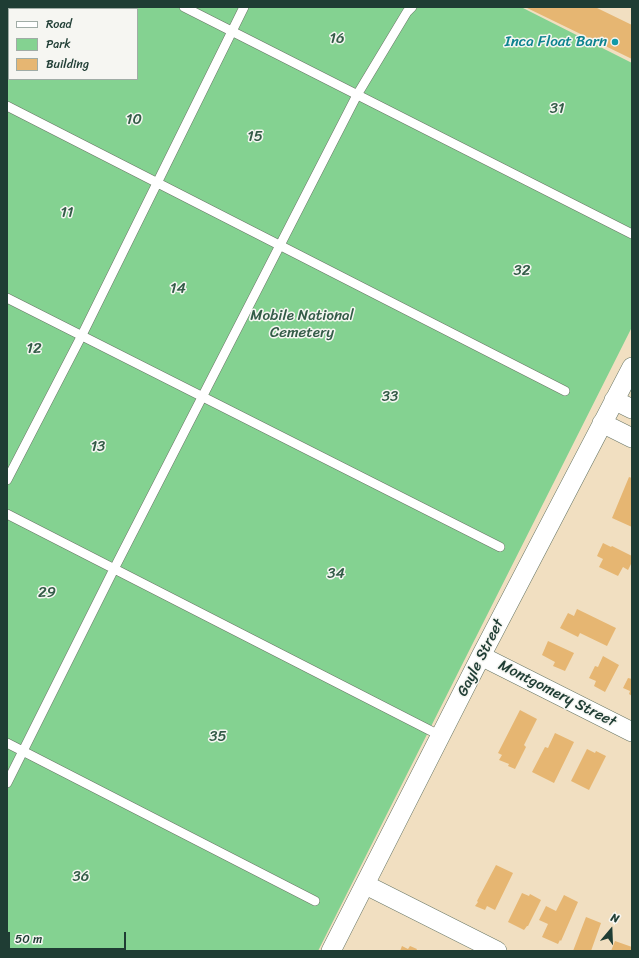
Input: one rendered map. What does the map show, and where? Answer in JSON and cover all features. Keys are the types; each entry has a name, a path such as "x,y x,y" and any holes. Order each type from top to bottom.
{"street":[{"name":"Gayle Street","path":"331,951 366,885 481,656 632,367"},
{"path":"614,400 632,409"},
{"path":"602,423 632,438"},
{"name":"Montgomery Street","path":"481,656 632,732"},
{"path":"366,885 497,951"}],"lane":[{"path":"184,7 632,234"},
{"path":"7,480 82,335 233,32 244,7"},
{"path":"7,783 114,569 357,95 407,12 412,7"},
{"path":"7,106 565,391"},
{"path":"7,298 500,547"},
{"path":"7,514 441,736"},
{"path":"7,743 315,902"}],"green space":[{"name":"Mobile National Cemetery","path":"7,7 521,7 632,63 632,327 318,951 7,951"}],"building":[{"name":"Inca Float Barn","path":"525,7 595,7 632,25 632,59"},
{"path":"629,477 632,478 632,527 612,518"},
{"path":"603,543 632,556 632,562 628,570 623,567 618,576 599,567 603,559 597,556"},
{"path":"577,609 616,628 607,646 580,633 578,637 560,628 568,613 574,616"},
{"path":"548,641 574,653 565,671 553,666 555,662 542,655"},
{"path":"603,656 619,665 605,692 594,686 596,681 589,678 595,666 598,667"},
{"path":"628,678 632,679 632,696 629,694 630,691 623,688"},
{"path":"520,710 537,719 524,745 526,747 515,769 508,766 509,764 499,760 502,755 498,753"},
{"path":"555,733 574,742 554,783 532,772 545,747 548,748"},
{"path":"587,749 595,753 596,751 606,756 589,790 571,781"},
{"path":"496,865 513,873 495,910 487,906 485,910 475,906"},
{"path":"522,893 529,896 530,894 541,900 528,926 524,930 508,922"},
{"path":"564,895 578,902 561,941 560,940 558,944 542,937 548,924 539,920 546,906 556,911"},
{"path":"586,917 601,923 591,951 573,951"},
{"path":"615,941 632,947 632,951 611,951"},
{"path":"402,946 408,949 410,946 417,949 416,951 400,951"}],"place":[{"name":"Inca Float Barn","path":"615,42"}],"park label":[{"name":"16","path":"337,39"},
{"name":"31","path":"557,109"},
{"name":"10","path":"134,120"},
{"name":"15","path":"255,137"},
{"name":"11","path":"67,213"},
{"name":"32","path":"522,271"},
{"name":"14","path":"178,289"},
{"name":"12","path":"34,349"},
{"name":"33","path":"390,397"},
{"name":"13","path":"98,447"},
{"name":"34","path":"336,574"},
{"name":"29","path":"47,593"},
{"name":"35","path":"218,737"},
{"name":"36","path":"81,877"}]}
